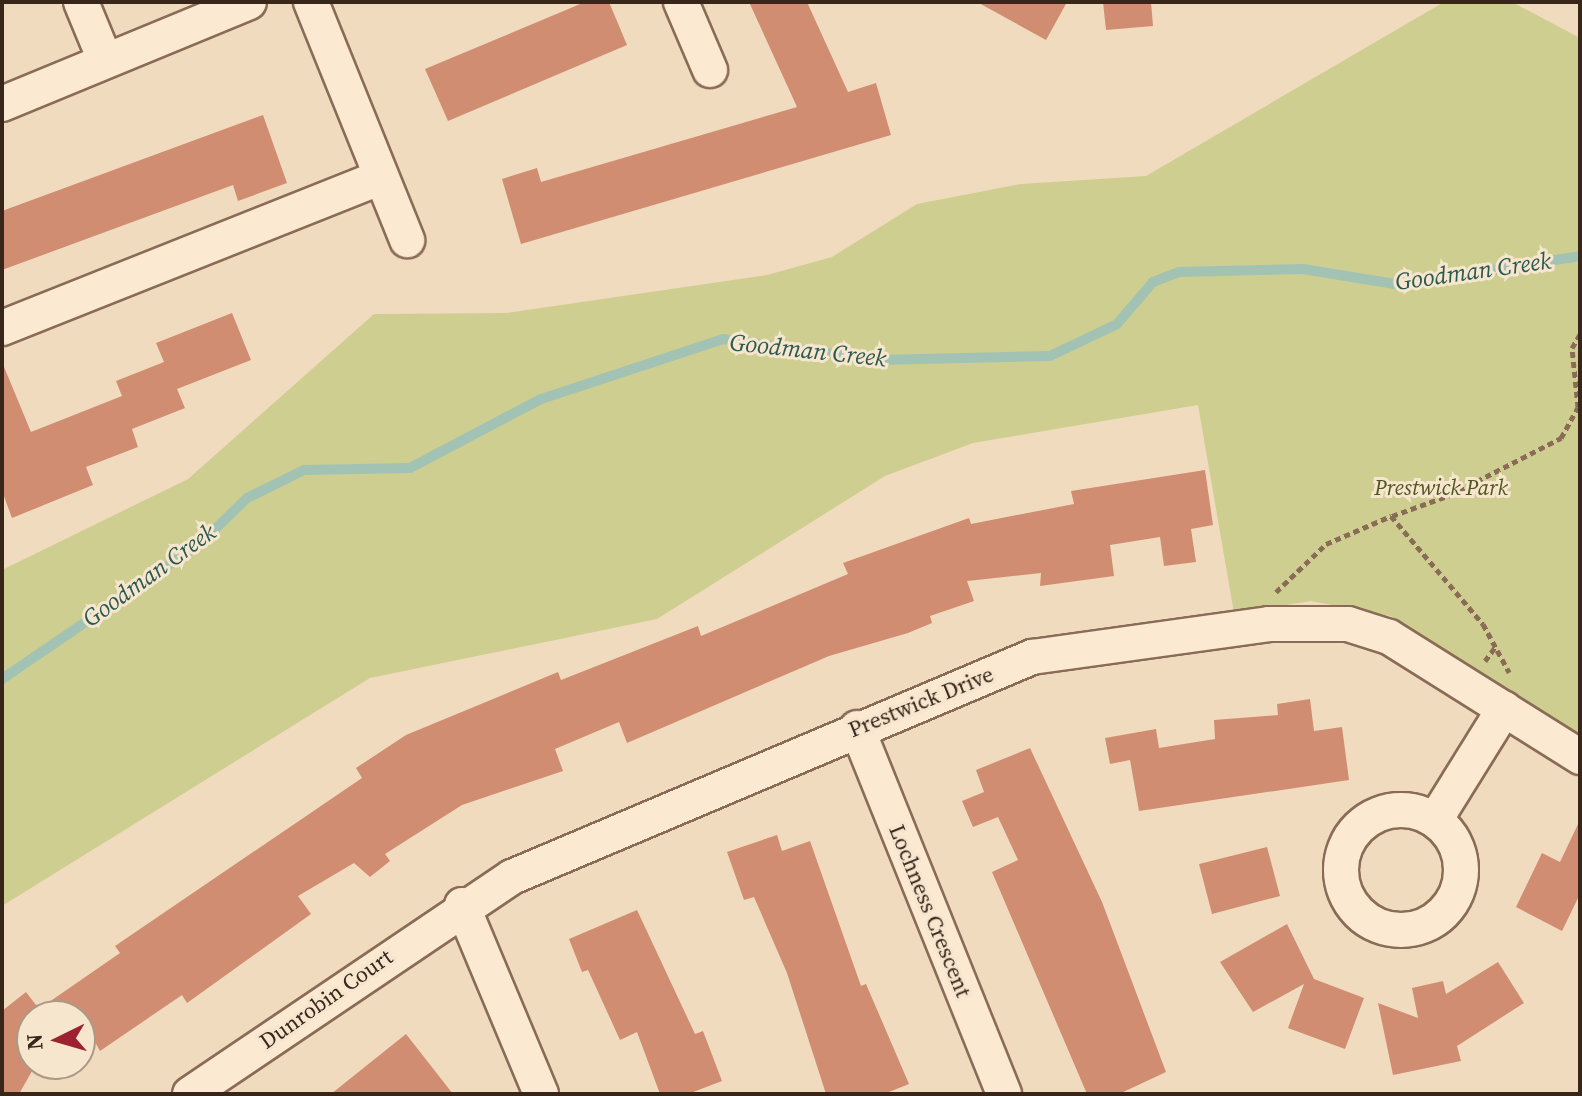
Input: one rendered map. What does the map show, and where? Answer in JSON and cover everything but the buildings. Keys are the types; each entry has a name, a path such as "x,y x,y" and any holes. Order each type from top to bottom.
{"street":[{"path":"81,2 105,60"},
{"path":"2,104 249,2"},
{"path":"311,2 379,178 407,240"},
{"path":"681,2 710,70"},
{"path":"2,328 379,178"},
{"name":"Prestwick Drive","path":"462,905 512,877 857,728 1032,657 1269,624 1348,624 1389,637 1580,757"},
{"path":"1435,820 1504,709"},
{"name":"Lochness Crescent","path":"857,728 1004,1094"},
{"path":"462,905 541,1094"},
{"name":"Dunrobin Court","path":"190,1094 462,905"}],"path":[{"path":"1269,624 1276,592 1299,566 1326,544 1561,438 1578,407 1572,348 1580,334"},
{"path":"1391,516 1508,664 1504,709"},
{"path":"1481,667 1496,646"}],"green space":[{"name":"Prestwick Park","path":"1444,2 1512,2 1580,38 1580,734 1391,616 1311,601 1234,613 1198,405 973,443 885,476 657,619 370,678 2,906 2,570 188,479 374,314 507,313 767,275 832,257 917,204 1021,184 1146,176"}],"waterway":[{"name":"Goodman Creek","path":"2,679 201,543 247,498 304,470 410,468 541,399 723,339 877,360 1050,356 1117,324 1153,282 1179,272 1303,269 1401,285 1580,256"}]}
